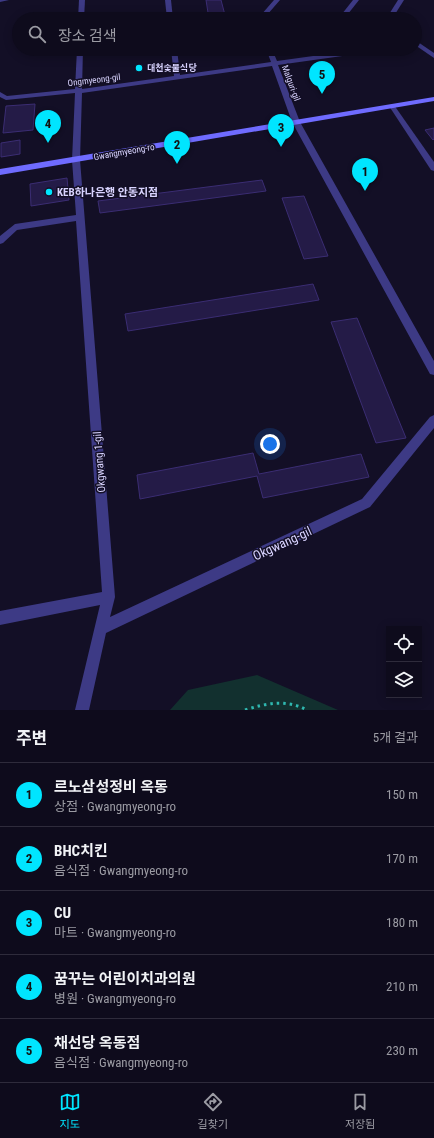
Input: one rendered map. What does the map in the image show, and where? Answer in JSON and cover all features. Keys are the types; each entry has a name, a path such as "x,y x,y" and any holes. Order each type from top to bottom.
{"street":[{"path":"0,0 6,0"},
{"path":"81,12 82,0"},
{"path":"168,0 169,12"},
{"path":"267,12 277,0"},
{"path":"347,12 356,0"},
{"path":"393,12 401,0"},
{"path":"422,48 434,56"},
{"name":"Okgwang 1-gil","path":"80,56 76,160 109,597"},
{"path":"175,56 177,78"},
{"name":"Malguri-gil","path":"271,56 296,122"},
{"name":"Ongmyeong-gil","path":"0,94 6,98 78,91 177,78 321,56"},
{"name":"Gwangmyeong-ro","path":"0,172 434,98"},
{"path":"392,106 434,168"},
{"path":"296,122 434,371"},
{"path":"0,241 15,227 81,217"},
{"name":"Okgwang-gil","path":"100,629 366,503 434,420"},
{"path":"0,618 109,597 100,629 82,710"}],"path":[{"path":"245,710 262,704 287,702 297,704 307,710"}],"green space":[{"path":"257,675 338,710 170,710 188,690"}],"building":[{"path":"206,0 221,0 224,12 208,12"},
{"path":"35,104 33,130 3,133 6,106"},
{"path":"434,128 434,139 433,140 425,130"},
{"path":"20,140 20,154 1,157 1,143"},
{"name":"KEB하나은행 안동지점","path":"67,178 69,200 31,206 30,184"},
{"path":"262,180 266,191 100,213 98,201"},
{"path":"304,196 328,256 304,259 282,198"},
{"path":"313,284 319,300 128,331 125,314"},
{"path":"357,318 406,438 376,443 331,322"},
{"path":"253,453 259,474 361,454 369,477 263,498 257,476 140,499 137,475"}],"place":[{"name":"대천숯불식당","path":"139,68"},
{"name":"채선당 옥동점","path":"322,94"},
{"name":"꿈꾸는 어린이치과의원","path":"48,143"},
{"name":"CU","path":"281,147"},
{"name":"BHC치킨","path":"177,164"},
{"name":"르노삼성정비 옥동","path":"365,191"},
{"name":"KEB하나은행 안동지점","path":"49,192"}]}
